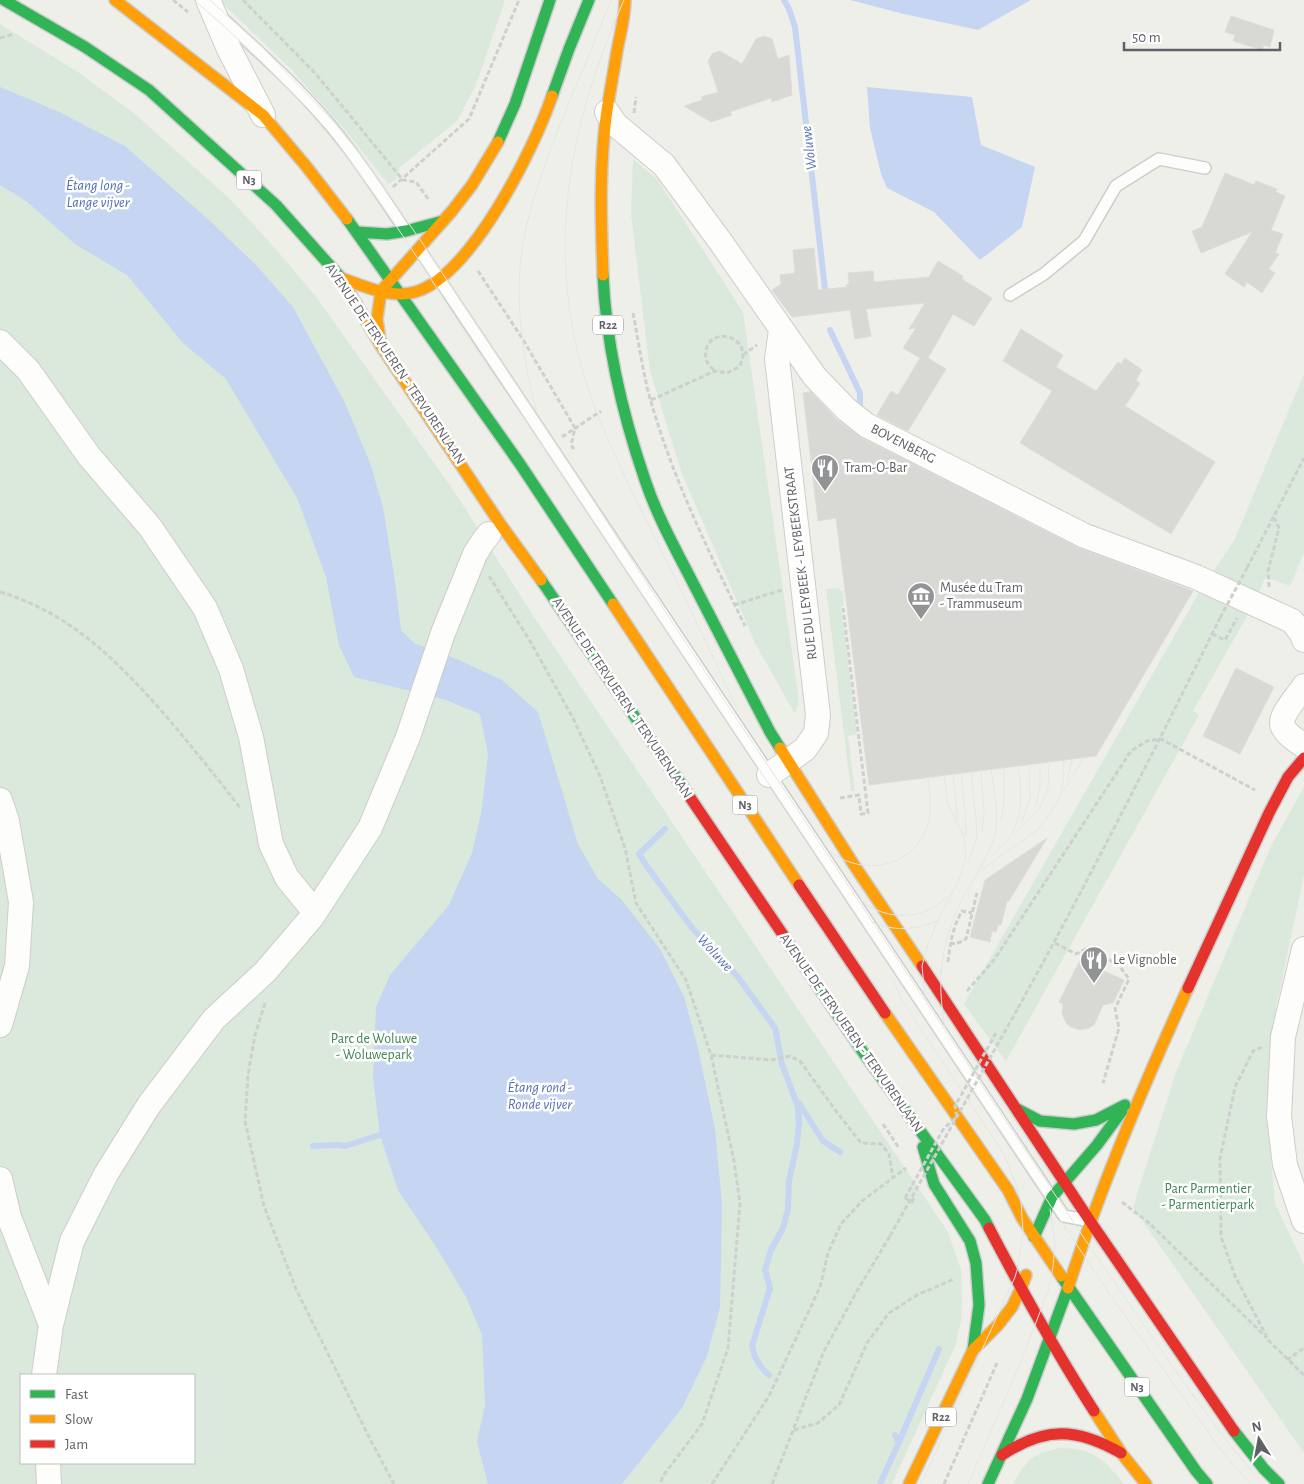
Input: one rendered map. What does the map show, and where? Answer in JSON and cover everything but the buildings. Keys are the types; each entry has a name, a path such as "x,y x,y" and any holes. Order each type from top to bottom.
{"main road":[{"name":"AVENUE DE TERVUEREN - TERVURENLAAN","path":"4,0 85,48 148,90 276,205 341,278 381,346 473,480 501,525 555,600 864,1055 985,1220 1022,1291 1068,1370 1122,1454 1146,1484"},
{"name":"N3","path":"115,0 263,115 306,166 357,232 520,464 780,857 895,1028 1008,1190 1034,1237 1068,1288 1207,1484"},
{"path":"381,346 377,319 381,291 472,185 501,138 515,104 550,0"},
{"path":"341,278 381,291 402,294 426,288 439,279 458,261 498,207 524,162 542,124 589,0"},
{"name":"R22","path":"625,0 625,16 616,56 602,159 600,206 604,298 622,399 632,441 645,481 666,530 709,616"},
{"path":"357,232 387,234 406,231 442,220"},
{"path":"709,616 770,732 854,864 1090,1221 1238,1436 1279,1484"},
{"path":"988,1484 1027,1399 1068,1288 1090,1221 1148,1075 1269,813 1288,777 1304,758"},
{"path":"1032,1251 1034,1237 1052,1197 1097,1145 1148,1075"},
{"path":"1017,1109 1040,1121 1074,1124 1096,1120 1126,1104"},
{"path":"917,1127 934,1184 970,1241 976,1263 978,1305 973,1350"},
{"name":"R22","path":"909,1484 973,1350 1009,1311 1022,1291 1029,1267"},
{"path":"1002,1455 1012,1447 1036,1437 1060,1434 1082,1435 1095,1439 1122,1454"}],"street":[{"path":"209,0 229,49 263,115"},
{"name":"BOVENBERG","path":"607,112 615,124 664,166 720,241 815,377 846,410 866,425 1085,536 1196,577 1247,600 1298,630"},
{"name":"RUE DU LEYBEEK - LEYBEEKSTRAAT","path":"769,775 805,749 816,733 818,715 777,359 781,330"},
{"path":"0,342 28,370 89,456 150,527 205,608 231,669 251,737 271,844 287,878 315,912"},
{"path":"44,1374 51,1325 72,1241 106,1174 149,1104 214,1019 265,972 315,912 370,828 408,737 419,700 475,554 489,534"},
{"path":"1304,686 1283,715 1281,722 1283,728 1304,746"},
{"path":"0,800 7,821 21,902 17,966 0,1024"},
{"path":"1304,949 1283,1037 1279,1116 1285,1165 1304,1221"},
{"path":"0,1179 10,1217 51,1325"},
{"path":"48,1464 49,1484"}],"lane":[{"path":"209,0 219,15 257,50 329,124 354,156 439,279 1064,1216 1090,1221"},
{"path":"1010,295 1044,274 1084,241 1116,186 1159,159 1205,168"},
{"path":"918,997 951,1010"}],"path":[{"path":"242,0 315,73 403,180 469,119 519,0"},
{"path":"0,38 18,33"},
{"path":"631,137 636,96"},
{"path":"474,264 571,420 575,428 572,445"},
{"path":"631,304 651,400 675,473 695,521 747,630"},
{"path":"651,400 715,371 720,373 733,371 739,367 743,355 741,346 738,341 730,336 714,339 707,347 706,360 715,371"},
{"path":"772,1484 824,1351 1054,943 1161,739 1220,618 1304,458"},
{"path":"1274,518 1279,528 1268,571 1269,588 1298,630"},
{"path":"475,554 530,641 573,718 597,767 625,848 636,903 686,980 711,1055 734,1161 740,1204 728,1348 702,1424 663,1476 660,1484"},
{"path":"709,616 734,604 775,591 804,586"},
{"path":"0,592 28,601 52,614 74,628 124,669 198,753 246,816"},
{"path":"1212,634 1225,640 1247,600"},
{"path":"836,800 859,795 861,814 868,813 865,769 843,608"},
{"path":"964,994 994,960 1131,751 1147,741 1161,739 1256,790"},
{"path":"972,913 962,911 950,943 956,944 966,939 977,893"},
{"path":"1054,943 1076,954 1086,949 1118,964 1129,979 1115,1009 1119,1028 1103,1083"},
{"path":"265,972 266,998 255,1035 248,1075 246,1121 264,1206 296,1289 366,1433 394,1484"},
{"path":"957,1116 955,1106 996,1033"},
{"path":"1269,1341 1235,1276 1221,1237 1220,1159 1235,1087 1253,1051 1283,1037"},
{"path":"986,1039 997,1055"},
{"path":"711,1055 771,1060 790,1056 800,1061 861,1143 881,1144 889,1154 893,1178"},
{"path":"905,1198 944,1128 957,1116"},
{"path":"712,1484 769,1396 820,1287 828,1253 841,1224 862,1200 910,1165"},
{"path":"1120,1200 1150,1224 1304,1375"},
{"path":"794,1430 818,1423 839,1405 867,1343 889,1313 917,1295 958,1278"},
{"path":"1287,1360 1304,1348"},
{"path":"944,1484 997,1362"}],"green space":[{"path":"219,0 505,0 476,85 457,121 400,167 396,180 388,184 346,131 290,68"},
{"name":"Parc de Woluwe - Woluwepark","path":"0,24 78,72 135,114 230,199 317,298 456,494 534,617 948,1232 961,1270 961,1320 956,1344 892,1484 0,1484"},
{"path":"633,159 657,179 743,312 799,701 795,714 756,645 682,474 650,371 631,214"},
{"path":"1304,374 1304,553 1290,586 1266,577 1246,618 1193,711 1199,715 1006,1061 964,1004 1201,589 1234,541"},
{"path":"839,588 840,591 843,591 844,606 841,607 857,734 848,736 855,791 851,791 826,589"},
{"name":"Parc Parmentier - Parmentierpark","path":"1304,787 1304,875 1276,1008 1268,1126 1275,1203 1304,1265 1304,1453 1133,1207 1176,1072 1271,846"},
{"path":"1060,1448 1081,1450 1097,1457 1124,1484 1013,1484 1031,1459 1037,1455"}],"water":[{"path":"850,0 1031,0 978,30"},
{"name":"Étang rond - Ronde vijver","path":"0,87 59,112 125,146 210,221 256,265 293,307 345,403 370,463 383,507 401,630 414,643 459,660 502,680 538,712 578,844 598,879 622,900 660,949 684,997 697,1044 715,1129 722,1204 720,1307 707,1356 682,1408 622,1484 488,1484 477,1442 485,1405 482,1335 466,1297 435,1245 398,1190 380,1135 373,1078 376,1007 390,975 449,905 472,853 482,808 488,754 480,714 446,700 354,677 339,645 326,577 298,500 226,379 183,343 127,275 75,244 26,201 0,185"},
{"path":"867,87 972,97 981,145 1035,167 1022,227 980,260 934,212 887,188 881,174 870,128"}],"waterway":[{"name":"Woluwe","path":"784,0 795,27 826,298"},
{"name":"Woluwe","path":"830,330 860,393 860,405"},
{"name":"Woluwe","path":"665,829 639,854 692,928 738,977 775,1028 782,1064 798,1107 797,1144 789,1181 788,1209 783,1228 771,1250 765,1270 770,1288 752,1346 755,1357 769,1375"},
{"name":"Woluwe","path":"799,1103 823,1141 840,1152"},
{"path":"313,1146 345,1146 380,1135"},
{"path":"899,1442 939,1349"},
{"name":"Woluwe","path":"880,1484 899,1442 895,1435"}],"tram line":[{"path":"194,0 245,46 293,94 360,174 1111,1296 1221,1450 1250,1484"},
{"path":"210,0 262,47 333,121 365,160 423,244 678,631 1084,1238 1184,1383 1229,1444 1263,1484"},
{"path":"536,410 526,367 522,338 519,294 523,245 534,197 550,151 611,0"},
{"path":"624,0 594,79 573,159 565,240 572,325 586,380 606,434 738,711"},
{"path":"981,870 1036,831 1046,820 1084,757"},
{"path":"1068,778 1072,759"},
{"path":"1061,791 1064,776 1063,760"},
{"path":"992,855 1039,809 1048,789 1049,762"},
{"path":"1036,804 1040,787 1040,763"},
{"path":"1022,821 1030,798 1029,764"},
{"path":"1012,833 1020,809 1021,792 1018,766"},
{"path":"1001,820 1004,802 1004,767"},
{"path":"945,1027 942,1009 941,976 942,960 950,928 956,912 988,852 996,830 996,804 991,769"},
{"path":"981,770 984,814 982,832"},
{"path":"968,862 976,840 977,831 971,772"},
{"path":"961,773 966,835"},
{"path":"953,774 958,819"},
{"path":"925,998 922,966 927,947 938,920 959,880 966,855 964,837 948,804 944,775"},
{"path":"828,850 842,859 872,866 887,864 901,858 914,849 923,836 930,815 928,777"},
{"path":"861,900 882,912 893,915 905,915 927,910 938,905 947,897"},
{"path":"872,922 889,927 914,928 939,920"},
{"path":"894,981 902,1000 1004,1154 1021,1201 1023,1233 1015,1277 921,1484"},
{"path":"968,1484 1022,1359 1048,1291 1055,1243 1050,1209"}],"traffic: fast":[{"path":"4,0 85,47 149,90 276,205 341,278"},
{"path":"498,142 515,104 550,0"},
{"path":"552,96 589,0"},
{"path":"347,219 520,464 613,604"},
{"path":"357,232 387,234 443,221"},
{"path":"603,275 608,327 617,379 637,456 650,493 661,520 780,748"},
{"path":"541,580 683,787"},
{"path":"796,954 865,1055 989,1228"},
{"path":"1017,1109 1040,1121 1074,1124 1096,1120 1125,1105"},
{"path":"1034,1237 1052,1197 1097,1145 1122,1111"},
{"path":"923,1147 934,1184 970,1241 976,1263 979,1305 973,1350"},
{"path":"1061,1276 1196,1471 1207,1484"},
{"path":"988,1484 1027,1399 1068,1288"},
{"path":"1234,1431 1264,1469 1279,1484"}],"traffic: slow":[{"path":"115,0 263,115 347,219"},
{"path":"603,275 601,213 604,131 623,22 625,0"},
{"path":"341,278 377,291 396,294 415,292 436,281 457,262 478,237 498,208 531,147 552,96"},
{"path":"381,346 377,319 381,291 452,211 472,185 498,142"},
{"path":"341,278 381,346 501,525 541,580"},
{"path":"613,604 799,885"},
{"path":"780,748 854,865 922,966"},
{"path":"1068,1288 1094,1211 1155,1062 1188,988"},
{"path":"885,1013 1008,1190 1022,1218 1061,1276"},
{"path":"909,1484 973,1350 998,1325 1012,1307 1026,1275"},
{"path":"1094,1411 1122,1454 1146,1484"}],"traffic: jam":[{"path":"1188,988 1269,813 1288,777 1304,758"},
{"path":"683,787 796,954"},
{"path":"799,885 885,1013"},
{"path":"922,966 1090,1221"},
{"path":"1090,1221 1234,1431"},
{"path":"989,1228 1040,1321 1094,1411"},
{"path":"1002,1455 1033,1439 1047,1435 1062,1434 1090,1439 1121,1453"}],"place":[{"name":"Tram-O-Bar","path":"825,492"},
{"name":"Musée du Tram - Trammuseum","path":"921,620"},
{"name":"Le Vignoble","path":"1094,984"}],"water label":[{"name":"Étang long - Lange vijver","path":"98,194"}]}
